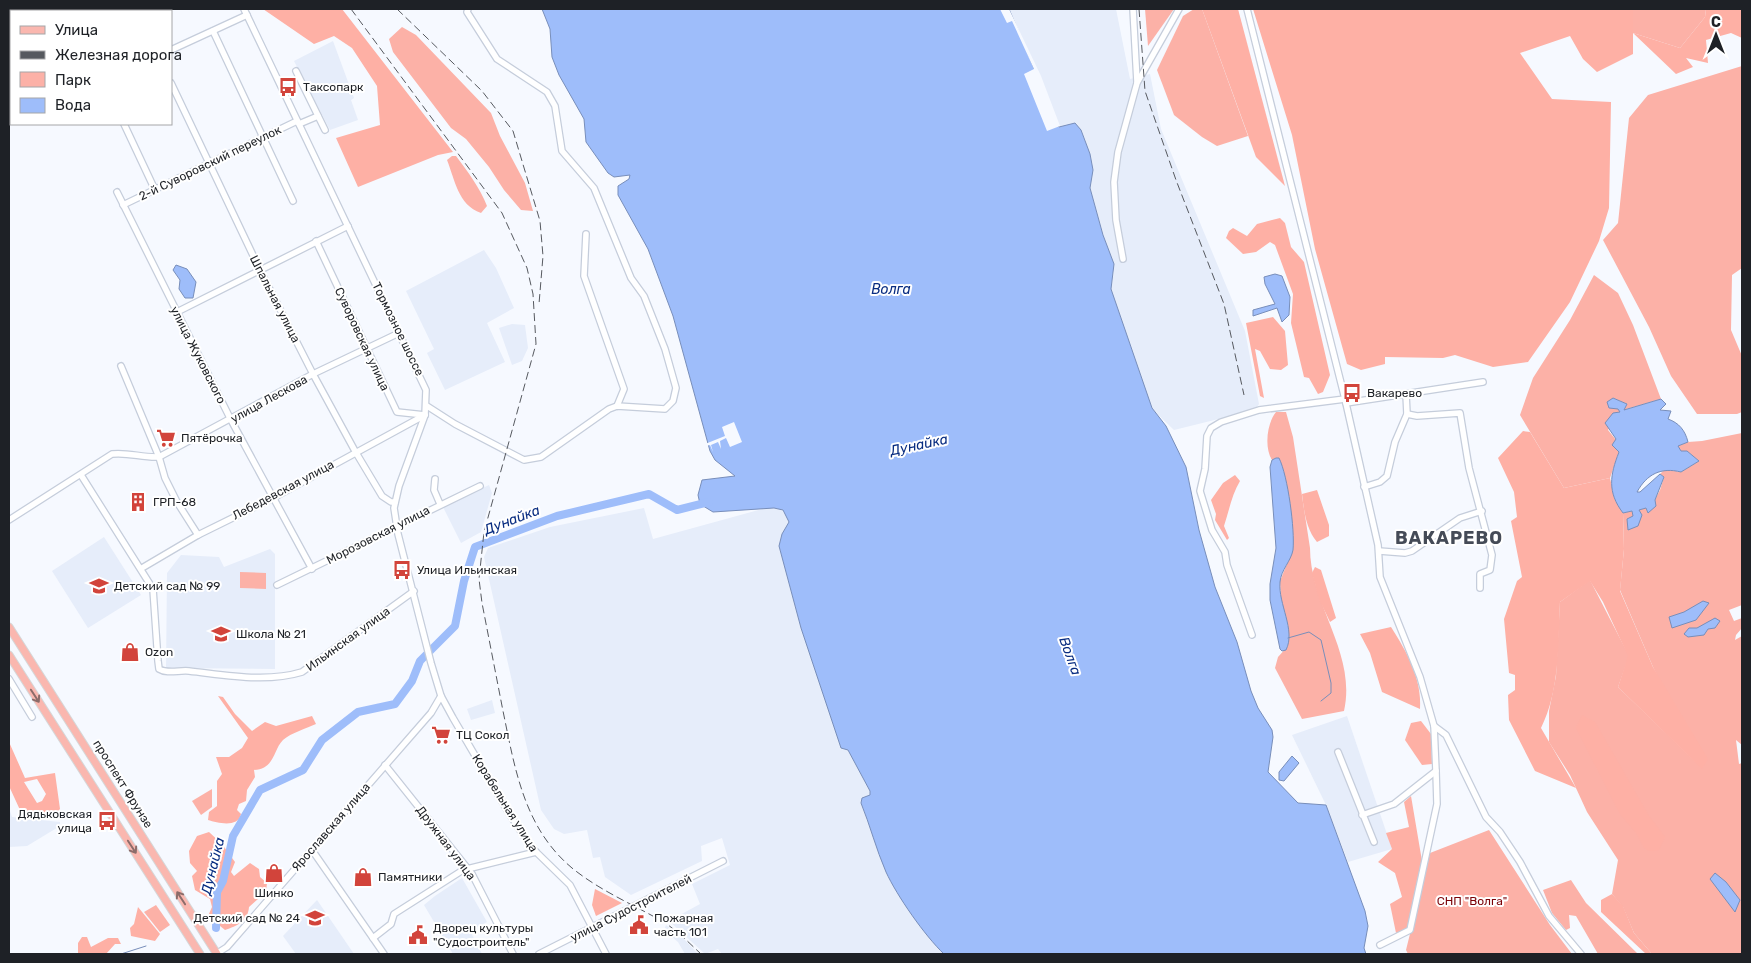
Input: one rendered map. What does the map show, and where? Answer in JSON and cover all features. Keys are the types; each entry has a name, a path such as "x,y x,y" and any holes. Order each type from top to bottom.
{"main road":[{"name":"проспект Фрунзе","path":"9,627 216,954"},
{"name":"проспект Фрунзе","path":"9,654 200,954"}],"street":[{"name":"Тормозное шоссе","path":"244,9 399,333 423,379 427,406 399,486 395,502 396,526 441,696"},
{"path":"427,406 455,424 524,460 541,457 609,408 618,406 665,409 673,401 676,388 665,348 644,296 631,278 594,188 562,151 555,106 547,92 497,59 467,12 468,9"},
{"path":"1133,9 1137,83"},
{"path":"1123,259 1116,220 1114,182 1118,152 1137,83 1180,9"},
{"path":"1247,9 1345,401 1379,550 1380,577 1420,677 1434,726 1437,804 1410,930 1380,945"},
{"path":"172,50 247,16"},
{"path":"213,31 293,201"},
{"path":"296,71 325,130"},
{"name":"Шпальная улица","path":"172,85 260,270 313,374 382,496 390,502 395,502"},
{"name":"2-й Суворовский переулок","path":"123,206 264,138 318,116"},
{"path":"124,125 155,190"},
{"name":"улица Жуковского","path":"117,192 231,420 312,569"},
{"path":"177,312 348,226"},
{"path":"586,234 584,276 624,390 618,406"},
{"name":"Суворовская улица","path":"316,241 397,412 425,414"},
{"name":"улица Лескова","path":"9,520 112,454 128,452 138,457 159,456 231,420 313,374 367,350 399,333"},
{"path":"121,366 159,456 169,486 198,534"},
{"path":"1252,634 1227,565 1225,552 1212,530 1200,491 1207,436 1211,428 1221,422 1259,410 1406,394 1483,382"},
{"path":"1364,487 1380,482 1387,476 1395,442 1407,414 1406,394"},
{"path":"1407,414 1416,416 1460,413 1469,468 1482,511 1492,555 1490,570 1480,574 1480,588"},
{"name":"Лебедевская улица","path":"142,568 198,534 273,498 425,414"},
{"path":"81,475 142,568"},
{"path":"435,479 434,490 440,504"},
{"name":"Морозовская улица","path":"277,585 480,486"},
{"path":"1379,550 1405,553 1412,551 1460,518 1482,511"},
{"name":"Ильинская улица","path":"142,568 153,589 155,598 159,669 163,672 187,671 267,677 288,676 302,672 414,591"},
{"path":"9,679 32,717"},
{"name":"Ярославская улица","path":"216,954 227,947 312,850 431,713 441,696"},
{"name":"Корабельная улица","path":"441,696 511,816 536,852 567,880 606,954"},
{"path":"1434,726 1446,735 1486,817 1500,832 1520,862 1549,916 1581,954"},
{"path":"1338,752 1374,842"},
{"name":"Дружная улица","path":"385,765 467,868 513,954"},
{"path":"1362,815 1394,804 1436,771"},
{"path":"312,850 384,954"},
{"path":"373,938 391,924 394,914 467,868 536,852"},
{"name":"улица Судостроителей","path":"539,954 723,861"}],"shaded area":[{"path":"263,9 342,9 453,152 438,155 358,187 336,138 380,125 377,86 352,48 334,36 314,44"},
{"path":"1009,9 1116,9 1130,79 1150,74 1161,129 1245,331 1259,404 1255,410 1174,430 1152,409 1111,289 1114,271 1090,188 1093,170 1085,139 1081,130 1060,127"},
{"path":"1202,9 1238,9 1285,186 1256,157"},
{"path":"1253,9 1633,9 1633,54 1597,72 1583,59 1570,36 1520,53 1552,99 1611,102 1609,208 1599,241 1570,302 1528,362 1493,367 1455,355 1443,358 1385,357 1385,364 1361,370 1347,364 1315,249 1292,135"},
{"path":"1706,9 1742,9 1742,38 1731,33 1706,40 1708,63 1686,58 1693,67 1676,74 1633,33 1680,48 1705,17"},
{"path":"333,41 354,98 351,100 358,120 330,130 294,61"},
{"path":"1280,218 1285,223 1291,247 1304,262 1330,375 1323,392 1318,394 1309,378 1304,377 1291,323 1293,294 1275,245 1270,242 1256,252 1243,254 1226,238 1229,231 1233,228 1247,236 1257,224"},
{"path":"484,250 496,268 514,308 487,323 505,362 445,390 427,353 434,349 406,291"},
{"path":"1273,317 1285,331 1288,365 1281,370 1270,369 1260,351 1255,349 1264,398 1260,396 1246,323"},
{"path":"512,324 525,325 528,348 522,361 512,365 499,328"},
{"path":"1523,431 1530,432 1564,488 1610,478 1615,500 1623,513 1624,549 1620,591 1653,667 1708,759 1702,769 1618,687 1628,656 1603,602 1590,581 1560,602 1555,683 1552,698 1541,728 1576,788 1535,771 1509,720 1508,695 1515,690 1515,675 1509,673 1504,619 1517,581 1522,577 1511,521 1517,517 1514,492 1498,458"},
{"path":"1235,475 1240,481 1224,526 1229,538 1227,540 1215,520 1216,514 1211,500 1223,483"},
{"path":"489,485 492,493 481,532 461,543 443,507"},
{"path":"1317,490 1329,525 1329,536 1317,542 1308,526 1302,494"},
{"path":"644,508 653,539 766,508 780,509 787,515 789,522 782,534 779,546 801,628 841,748 848,750 870,791 870,795 862,798 861,802 869,823 926,934 944,954 722,954 718,949 705,954 669,921 700,904 692,884 730,865 722,838 701,846 702,861 631,895 605,877 600,857 593,858 587,830 564,834 554,829 541,810 484,557 488,548 550,527"},
{"name":"Детский сад № 99","path":"104,537 141,595 88,628 52,571"},
{"name":"Школа № 21","path":"270,549 275,554 275,669 166,668 167,573 181,555 219,557 224,567"},
{"path":"1315,567 1321,570 1336,618 1330,622 1319,599 1312,573"},
{"path":"1391,627 1403,646 1416,676 1419,687 1420,709 1382,692 1370,653 1360,634"},
{"path":"218,696 223,697 235,714 252,731 265,722 276,726 312,716 316,724 286,737 270,763 261,769 254,770 255,777 247,790 246,801 239,804 237,810 241,814 232,823 208,820 209,812 217,806 217,781 222,774 216,757 229,757 242,748 248,738"},
{"path":"492,700 495,713 471,720 467,709"},
{"path":"1582,715 1595,722 1649,816 1665,837 1659,850 1649,851 1644,848 1636,833 1620,814 1576,728"},
{"path":"1347,716 1392,849 1348,862 1326,805 1292,735"},
{"path":"1421,721 1431,734 1432,764 1422,765 1405,740 1411,723"},
{"path":"9,742 25,778 55,773 60,809 54,815 20,810 9,786","holes":["37,779 46,794 42,801 37,803 24,782"]},
{"path":"1411,796 1422,861 1408,929 1396,933 1390,904 1402,897 1395,873 1378,862 1392,849 1386,833 1409,827 1404,802"},
{"path":"9,808 12,817 60,822 60,826 27,846 9,847"},
{"path":"209,832 222,844 235,862 231,872 234,876 250,863 259,869 260,877 267,883 266,892 249,907 247,916 238,925 225,930 208,916 212,907 210,899 195,890 192,876 197,871 190,863 189,851 197,836"},
{"path":"462,878 487,922 470,931 482,954 453,954 424,905"},
{"path":"595,889 622,903 596,916 592,905"},
{"path":"1612,894 1623,906 1634,933 1652,954 1646,954 1601,912 1601,900"},
{"name":"Детский сад № 24","path":"317,900 354,954 296,954 283,936"},
{"path":"138,907 160,934 155,941 131,936 130,928 134,924"},
{"path":"666,925 683,938 698,954 685,954 678,942 664,930"},
{"path":"82,937 87,937 91,947 108,938 118,938 121,944 115,944 106,954 78,954 78,943"}],"green space":[{"path":"1145,9 1174,9 1148,46"},
{"path":"1194,9 1202,9 1248,136 1217,146 1174,115 1157,70 1183,16"},
{"path":"1633,9 1706,9 1705,17 1680,48 1633,33"},
{"path":"402,27 416,35 491,113 500,136 525,183 533,211 521,210 466,139 451,128 393,52 389,39"},
{"path":"1742,66 1742,268 1732,275 1731,330 1742,356 1742,412 1737,414 1697,414 1671,376 1649,327 1603,240 1618,223 1629,118 1648,95"},
{"path":"452,156 456,156 481,193 487,206 481,213 467,204 458,191 447,160"},
{"path":"1594,275 1618,293 1633,325 1661,399 1623,410 1627,404 1613,398 1620,412 1608,430 1616,440 1615,447 1619,452 1610,478 1564,488 1520,415 1533,378 1570,320"},
{"path":"1276,412 1286,412 1293,437 1312,569 1317,589 1339,649 1344,669 1346,690 1344,711 1302,719 1275,668 1278,657 1288,646 1288,625 1281,602 1280,581 1293,549 1291,520 1276,458 1272,460 1267,442 1270,422"},
{"path":"1742,433 1742,605 1729,610 1734,621 1742,618 1742,628 1736,635 1735,640 1742,636 1742,745 1736,740 1739,764 1742,763 1742,954 1652,954 1634,933 1623,907 1612,894 1618,860 1587,812 1570,775 1549,742 1549,711 1556,676 1560,602 1590,580 1629,656 1618,687 1702,768 1653,667 1620,590 1624,549 1623,513 1632,511 1634,516 1628,529 1638,510 1646,508 1648,513 1660,490 1664,477 1660,474 1665,469 1681,472 1699,461 1687,451 1681,451 1678,446 1688,442"},
{"path":"240,572 266,573 266,589 240,588"},
{"path":"212,789 212,807 201,815 192,801"},
{"name":"СНП \"Волга\"","path":"1489,830 1550,925 1572,954 1408,954 1406,950 1430,853"},
{"path":"1571,880 1586,903 1638,954 1598,954 1576,916 1569,915 1570,928 1566,930 1552,913 1543,890"},
{"path":"156,905 170,925 160,932 144,912"}],"water":[{"name":"Волга","path":"542,9 1009,9 1059,127 1075,123 1081,130 1090,154 1093,170 1090,188 1103,235 1114,264 1111,289 1152,408 1166,426 1186,467 1199,530 1215,587 1237,642 1251,691 1258,708 1272,730 1273,737 1268,772 1298,803 1326,805 1365,911 1368,926 1364,948 1366,954 944,954 937,946 904,904 886,872 861,803 862,798 870,795 870,791 848,750 841,748 801,628 779,546 782,534 789,522 783,510 774,508 713,512 700,504 698,495 702,480 735,476 715,460 710,451 673,316 648,249 618,195 618,186 629,179 630,175 614,177 608,173 586,142 584,119 559,75 552,57 550,29"},
{"path":"176,265 187,269 196,282 193,298 185,298 179,289 180,280 173,270"},
{"path":"1275,274 1282,276 1290,297 1289,315 1282,322 1277,308 1253,316 1253,310 1275,304 1265,284 1264,277"},
{"path":"1613,398 1627,404 1624,410 1661,399 1666,404 1660,410 1671,411 1668,419 1678,425 1687,438 1688,442 1678,446 1681,451 1687,451 1699,461 1681,472 1667,470 1650,476 1637,492 1640,492 1660,474 1664,477 1655,500 1656,506 1648,513 1646,508 1639,510 1642,515 1638,526 1628,530 1627,519 1633,516 1632,511 1623,513 1612,491 1612,476 1619,452 1612,445 1616,439 1605,423 1613,413 1620,412 1618,409 1609,408 1607,402"},
{"path":"1279,458 1282,466 1288,490 1293,541 1292,554 1282,573 1280,582 1289,634 1286,650 1282,651 1270,600 1270,584 1276,548 1270,467 1272,460"},
{"path":"1703,601 1709,603 1696,620 1672,628 1669,617 1684,612"},
{"path":"1715,618 1720,621 1715,628 1708,629 1704,635 1688,637 1684,634 1689,628 1697,628"},
{"path":"1292,756 1299,763 1284,781 1279,780 1279,772"},
{"path":"1715,873 1726,882 1740,900 1735,912 1710,879"}],"pier":[{"path":"1000,9 1009,9 1041,76 1060,126 1047,131 1024,74 1034,69 1012,21 1007,23"},
{"path":"734,422 742,442 730,447 726,438 720,441 721,449 718,442 711,445 713,452 710,445 706,446 705,444 725,436 722,427"}],"waterway":[{"name":"Дунайка","path":"216,928 217,892 223,881 233,836 260,790 303,770 322,740 358,712 395,704 412,681 420,661 455,626 464,581 475,547 557,516 649,494 677,510 709,502"},
{"path":"1288,638 1309,632 1321,640 1331,683 1331,693 1321,701"},
{"path":"121,954 146,946"}],"railway":[{"path":"351,9 502,213 527,268 533,294 536,344 484,532 479,579 507,733 517,776 524,796 532,816 543,835 572,868 604,890 666,924 701,954"},
{"path":"397,9 482,91 513,131 540,221 543,256 539,304"},
{"path":"1139,9 1145,91 1176,180 1224,304 1244,395"}],"place":[{"name":"Таксопарк","path":"288,87"},
{"name":"Вакарево","path":"1352,393"},
{"name":"Пятёрочка","path":"166,438"},
{"name":"ГРП-68","path":"138,502"},
{"name":"Улица Ильинская","path":"402,570"},
{"name":"Детский сад № 99","path":"99,586"},
{"name":"Школа № 21","path":"221,634"},
{"name":"Ozon","path":"130,652"},
{"name":"ТЦ Сокол","path":"441,735"},
{"name":"Дядьковская улица","path":"107,821"},
{"name":"Шинко","path":"274,873"},
{"name":"Памятники","path":"363,877"},
{"name":"Детский сад № 24","path":"315,918"},
{"name":"Пожарная часть 101","path":"639,925"},
{"name":"Дворец культуры \"Судостроитель\"","path":"418,935"}],"district":[{"name":"ВАКАРЕВО","path":"1449,538"}]}
